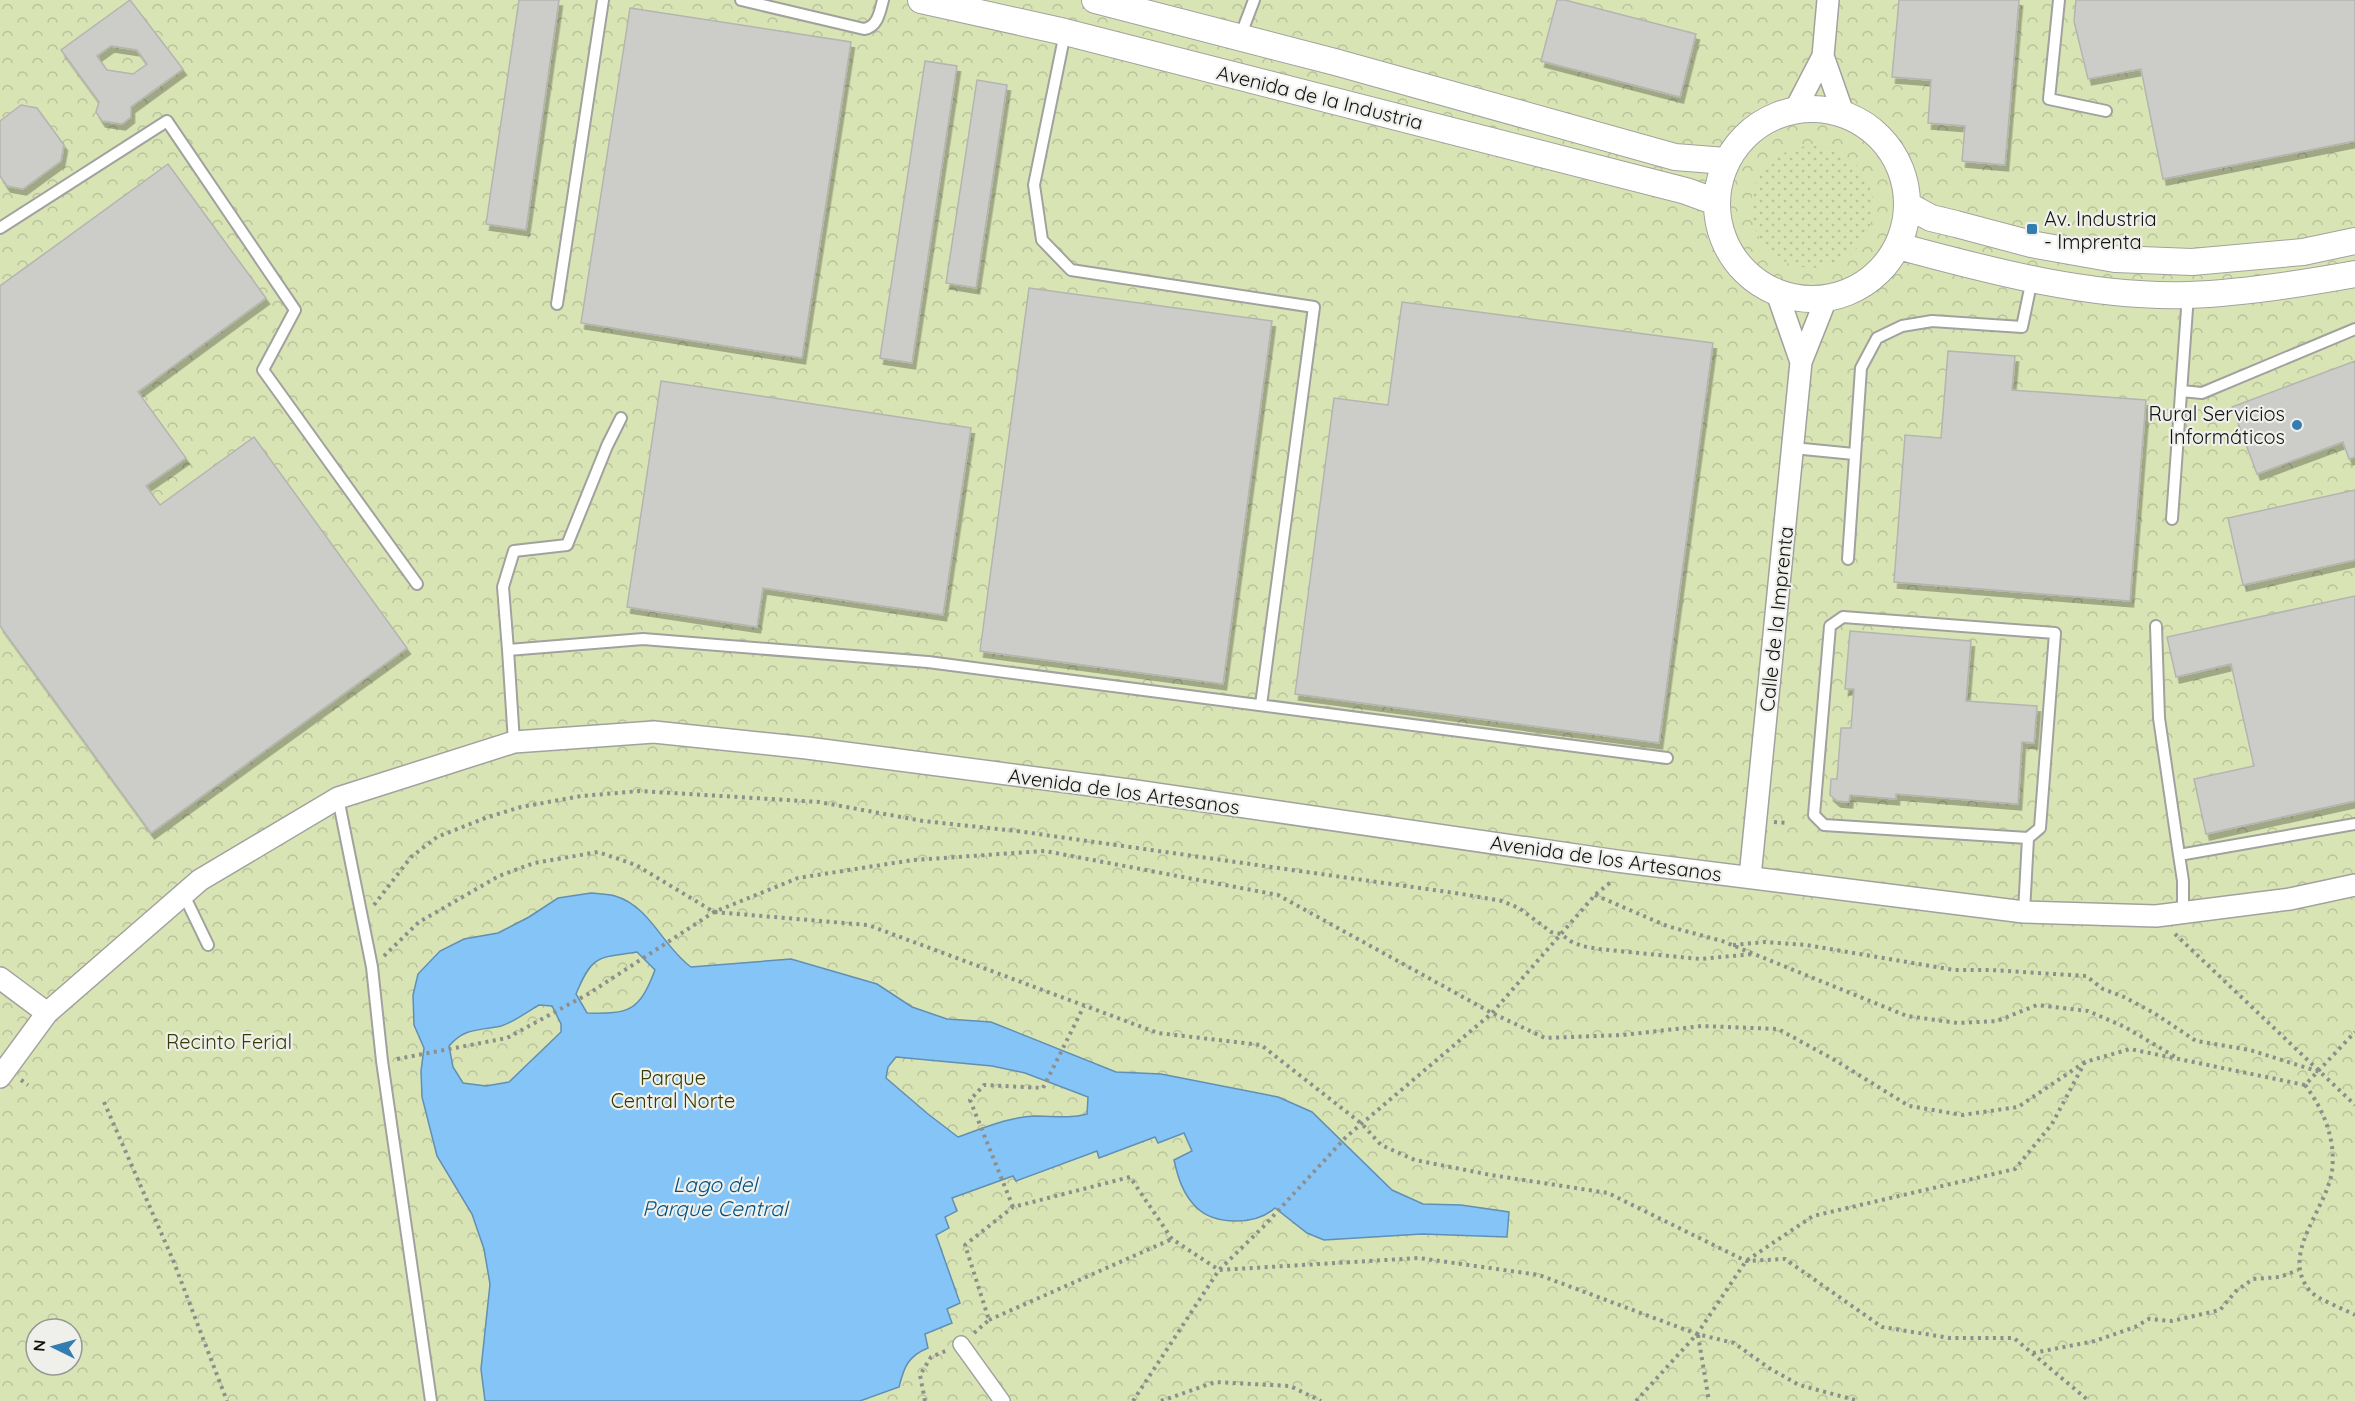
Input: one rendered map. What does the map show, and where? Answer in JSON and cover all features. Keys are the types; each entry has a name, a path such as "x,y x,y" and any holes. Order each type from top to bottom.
{"street":[{"name":"Avenida de la Industria","path":"921,0 1065,32 1675,188 1716,202"},
{"name":"Avenida de la Industria","path":"1095,0 1240,37 1675,158 1726,161"},
{"path":"1795,110 1823,56 1828,0"},
{"path":"1823,56 1843,113"},
{"path":"1819,108 1843,113 1869,127 1890,148 1903,175 1907,205 1905,226 1898,246 1880,271 1855,289 1826,299 1801,299 1777,293 1752,279 1732,257 1720,231 1716,202 1719,181 1726,161 1744,137 1768,119 1795,110 1819,108"},
{"path":"1907,205 1931,218 2031,244 2115,259 2192,262 2303,252 2355,241"},
{"path":"1898,246 2032,279 2108,291 2188,295 2306,284 2355,274"},
{"name":"Calle de la Imprenta","path":"1777,293 1801,362"},
{"name":"Calle de la Imprenta","path":"1750,877 1801,362 1826,299"},
{"name":"Avenida de los Artesanos","path":"0,1077 47,1013 200,880 338,798 514,742 654,732 783,746 1129,790 1617,861 2024,912 2156,916 2290,899 2355,885"},
{"path":"0,978 47,1013"},
{"path":"961,1344 1002,1401"}],"lane":[{"path":"557,304 603,0"},
{"path":"741,0 869,29 875,23 883,0"},
{"path":"1240,37 1254,0"},
{"path":"2060,0 2049,99 2106,111"},
{"path":"1065,32 1034,185 1042,240 1071,270 1314,307 1261,705"},
{"path":"0,228 167,121 295,310 263,370 417,584"},
{"path":"1848,559 1861,368 1877,338 1902,326 1932,321 2022,327 2032,279"},
{"path":"2172,519 2188,295"},
{"path":"2181,392 2202,393 2355,329"},
{"path":"514,742 503,587 514,551 567,545 607,446 621,418"},
{"path":"1793,448 1854,454"},
{"path":"2024,912 2028,838 2040,828 2055,633 1843,617 1830,626 1814,815 1824,825 2028,838"},
{"path":"2156,626 2159,718 2183,880 2183,913"},
{"path":"508,650 643,639 928,662 1667,758"},
{"path":"338,798 372,967 382,1061 431,1401"},
{"path":"2179,855 2355,824"},
{"path":"183,893 208,945"}],"path":[{"path":"363,919 411,857 437,837 521,807 581,796 640,791 819,802 923,821 1017,831 1462,894 1502,901 1519,908 1551,932 1561,934 1576,943 1599,949 1700,959 1754,954"},
{"path":"382,1061 507,1038 588,994 714,912 798,878 913,860 1045,851 1278,895 1492,1013 1545,1038 1623,1035 1702,1026 1778,1029 1910,1106 1962,1114 2018,1107 2085,1062 2130,1049 2305,1085 2319,1104 2331,1139 2332,1171 2322,1204 2300,1250 2298,1270 2311,1293 2355,1315"},
{"path":"372,967 419,922 499,876 534,863 598,852 636,865 714,912 868,925 1158,1033 1262,1045 1362,1124 1381,1145 1415,1160 1491,1175 1608,1193 1746,1261 1785,1259 1882,1327 1950,1338 2014,1338 2089,1401"},
{"path":"1133,1401 1219,1270 1263,1227 1346,1137 1492,1013 1596,895 1614,880 1617,861"},
{"path":"1596,895 1667,926 1732,945 1907,1016 1958,1023 1997,1021 2037,1005 2088,1011 2125,1027 2181,1059"},
{"path":"2156,916 2355,1105"},
{"path":"1732,945 1765,942 1806,945 1954,970 2086,976 2103,989 2154,1013 2196,1041 2250,1050 2319,1072"},
{"path":"1013,1207 970,1100 984,1085 1043,1088 1084,1006"},
{"path":"2305,1085 2355,1032"},
{"path":"1636,1401 1697,1334 1746,1261 1813,1216 2015,1168 2052,1124 2085,1062"},
{"path":"104,1102 173,1260 227,1401"},
{"path":"989,1320 965,1245 1013,1207 1130,1177 1172,1239 1219,1270 1419,1258 1539,1275 1697,1334 1734,1343 1798,1385 1859,1401"},
{"path":"925,1401 920,1375 931,1358 961,1344 989,1320 1172,1239"},
{"path":"2032,1353 2095,1341 2135,1327 2149,1319 2172,1321 2220,1310 2236,1291 2253,1279 2280,1277 2298,1270"},
{"path":"1697,1334 1709,1401"},
{"path":"1161,1401 1215,1382 1290,1386 1321,1401"}],"green space":[{"path":"0,0 2355,0 2355,1401 0,1401"},
{"path":"1812,146 1835,150 1855,164 1869,184 1873,207 1869,230 1855,250 1835,264 1812,268 1789,264 1769,250 1755,230 1751,207 1755,184 1769,164 1789,150"}],"water":[{"name":"Lago del Parque Central","path":"591,893 612,895 627,901 638,908 672,949 691,967 791,959 877,984 912,1007 947,1019 991,1022 1116,1072 1161,1074 1278,1097 1312,1112 1392,1190 1423,1204 1461,1205 1509,1212 1507,1237 1422,1234 1324,1240 1307,1233 1275,1208 1267,1214 1247,1220 1214,1218 1191,1202 1179,1179 1174,1160 1192,1151 1184,1133 1158,1143 1155,1137 1099,1158 1097,1151 1016,1181 1013,1176 952,1198 957,1211 945,1217 949,1228 936,1235 960,1303 947,1309 952,1323 925,1334 928,1348 908,1363 899,1387 860,1401 485,1401 481,1369 490,1284 484,1249 472,1214 437,1156 422,1097 421,1071 424,1048 414,1025 413,995 418,974 440,951 464,939 498,933 558,898","holes":["637,952 655,970 644,995 631,1008 623,1011 587,1013 576,994 592,965 604,958","539,1005 552,1006 561,1024 561,1032 509,1082 486,1086 463,1083 453,1067 449,1046 467,1033 501,1026","896,1057 992,1066 1025,1073 1088,1097 1087,1114 1067,1117 1015,1118 958,1137 886,1078 888,1067"]}],"building":[{"path":"130,0 183,69 131,107 131,117 122,124 102,121 96,112 99,102 61,50","holes":["111,46 137,50 147,64 133,74 107,70 97,56"]},
{"path":"519,0 559,0 526,230 486,224"},
{"path":"1557,0 1565,0 1696,34 1680,97 1541,61"},
{"path":"1899,0 2019,0 2005,165 1962,161 1965,126 1928,123 1931,80 1892,77"},
{"path":"2076,0 2355,0 2355,141 2163,179 2141,69 2088,79 2074,21"},
{"path":"630,8 851,42 802,358 581,323"},
{"path":"925,61 957,66 912,363 880,358"},
{"path":"977,80 1007,85 976,288 946,283"},
{"path":"21,105 37,108 64,145 61,161 23,189 7,186 0,176 0,121"},
{"path":"168,164 266,298 138,392 186,458 146,486 160,505 254,437 407,648 151,833 0,626 0,286"},
{"path":"1029,288 1272,321 1223,684 980,651"},
{"path":"1402,302 1713,343 1659,743 1295,694 1334,398 1388,405"},
{"path":"1948,351 2015,356 2012,390 2146,400 2130,601 1894,582 1905,435 1941,438"},
{"name":"Rural Servicios Informáticos","path":"2355,361 2355,457 2349,459 2343,442 2257,474 2232,407"},
{"path":"661,381 971,428 943,615 763,588 757,627 627,607"},
{"path":"2355,490 2355,560 2243,585 2228,518"},
{"path":"2355,596 2355,801 2206,834 2194,779 2254,766 2231,664 2176,677 2167,637"},
{"path":"1850,631 1971,641 1966,701 2037,706 2034,743 2022,742 2018,804 1896,794 1896,799 1850,795 1849,802 1837,801 1830,795 1831,779 1837,779 1841,728 1851,728 1854,689 1845,689"}],"place":[{"name":"Av. Industria - Imprenta","path":"2032,229"},
{"name":"Rural Servicios Informáticos","path":"2297,425"}],"park label":[{"name":"Recinto Ferial","path":"229,1041"},
{"name":"Parque Central Norte","path":"673,1088"}]}
